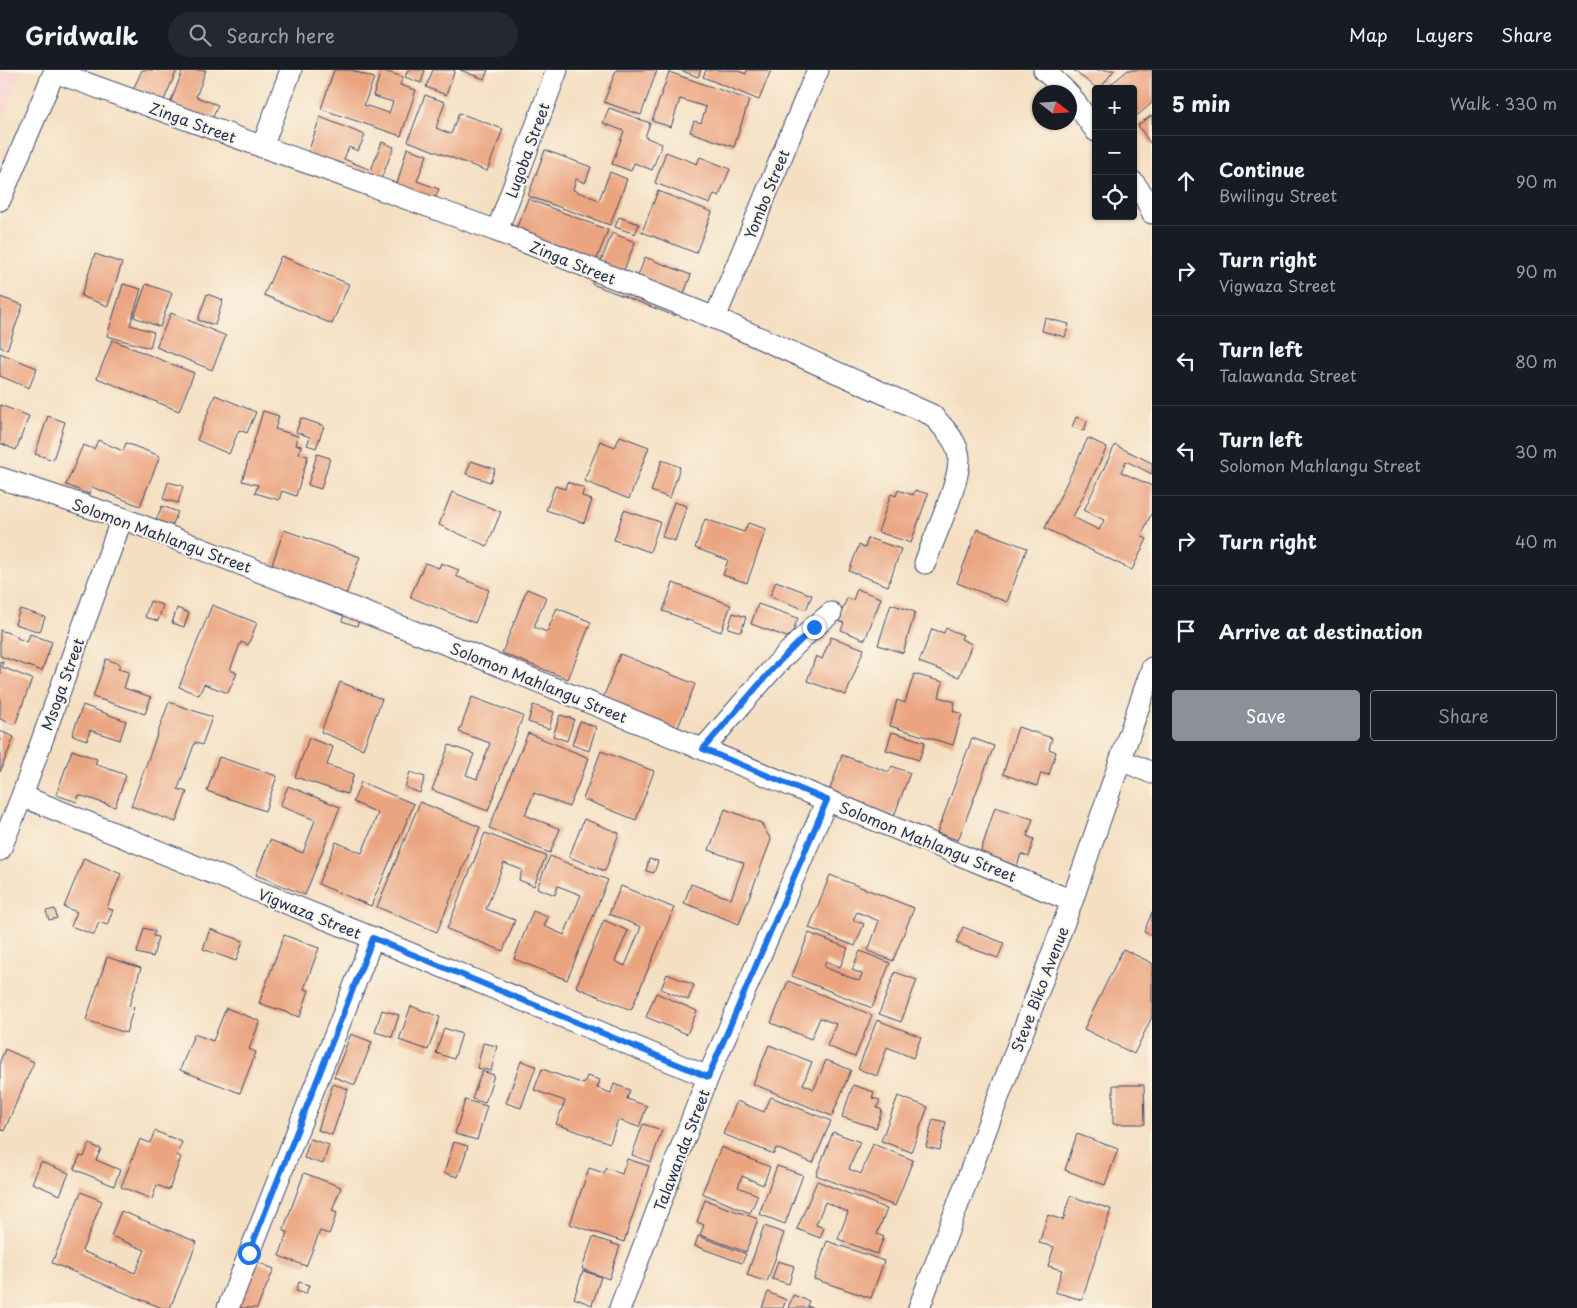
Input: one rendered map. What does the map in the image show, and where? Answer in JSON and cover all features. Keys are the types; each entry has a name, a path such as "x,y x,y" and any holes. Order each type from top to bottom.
{"street":[{"path":"262,147 291,70"},
{"name":"Lugoba Street","path":"498,231 557,70"},
{"name":"Yombo Street","path":"716,318 818,70"},
{"path":"1044,70 1059,85"},
{"path":"0,200 55,71"},
{"name":"Zinga Street","path":"55,71 498,231 716,318 932,415 951,436 959,457 954,483 925,562"},
{"path":"1077,106 1095,130"},
{"path":"1137,187 1146,199 1152,213"},
{"name":"Solomon Mahlangu Street","path":"0,478 122,518 469,653 1072,901"},
{"name":"Msoga Street","path":"0,850 22,796 122,518"},
{"path":"703,749 776,665 798,642 831,613"},
{"name":"Steve Biko Avenue","path":"919,1308 1072,901 1152,668"},
{"path":"1121,760 1152,773"},
{"name":"Vigwaza Street","path":"22,796 373,938 708,1077"},
{"name":"Talawanda Street","path":"620,1308 708,1077 827,800"},
{"path":"228,1308 373,938"}],"shaded area":[{"path":"0,70 22,70 0,129"}],"building":[{"path":"142,70 177,70 161,107 131,94"},
{"path":"183,70 206,70 196,97 218,105 211,122 169,106"},
{"path":"334,70 351,70 374,78 364,105 389,113 393,102 373,96 381,70 403,77 400,85 416,90 401,136 321,109"},
{"path":"408,70 425,70 421,83 405,77"},
{"path":"433,70 455,70 446,95 426,87"},
{"path":"460,70 488,70 484,79"},
{"path":"616,70 657,70 641,115 604,102"},
{"path":"680,70 701,70 698,77"},
{"path":"706,70 736,70 746,74 747,70 771,70 759,100 703,77"},
{"path":"1073,70 1114,70 1103,85 1093,85"},
{"path":"1128,70 1152,70 1152,103 1137,116 1137,85 1110,85"},
{"path":"669,72 749,100 734,147 690,132 694,121 701,123 706,107 680,99 671,127 652,121"},
{"path":"425,95 445,102 436,128 451,134 459,113 503,129 487,171 408,141"},
{"path":"609,108 650,123 645,137 662,144 652,170 634,163 631,171 612,164 624,131 603,123"},
{"path":"1152,115 1152,146 1138,125"},
{"path":"320,117 365,135 358,151 349,147 344,159 371,170 382,142 394,147 380,181 307,156"},
{"path":"407,148 427,155 417,181 439,189 434,201 396,188"},
{"path":"545,150 591,167 585,183 576,179 573,190 599,200 610,172 627,179 610,225 528,196"},
{"path":"666,152 697,164 700,157 730,169 719,196 714,194 710,204 655,183"},
{"path":"658,191 712,212 696,253 642,232"},
{"path":"528,199 608,230 590,277 516,229"},
{"path":"619,217 639,224 635,234 615,227"},
{"path":"612,233 635,242 623,273 637,279 645,257 691,275 675,316 592,284"},
{"path":"95,254 122,263 108,306 81,296"},
{"path":"281,256 349,284 332,324 264,295"},
{"path":"123,284 141,289 130,325 154,332 150,348 107,336"},
{"path":"146,284 172,293 160,327 134,317"},
{"path":"207,294 223,300 215,325 198,320"},
{"path":"0,297 23,305 7,350 0,347"},
{"path":"171,313 226,336 212,370 156,347"},
{"path":"1045,318 1069,324 1065,337 1042,331"},
{"path":"112,340 194,373 179,411 97,378"},
{"path":"0,353 37,368 29,388 0,376"},
{"path":"215,395 256,412 247,433 239,430 229,454 197,440"},
{"path":"0,405 29,416 16,450 0,443"},
{"path":"263,411 279,416 275,429 298,436 296,445 301,446 299,454 308,456 296,496 282,491 279,500 255,493 258,485 242,481"},
{"path":"48,416 65,422 53,460 35,454"},
{"path":"1076,417 1087,421 1084,431 1072,427"},
{"path":"301,418 324,426 316,448 307,445 310,437 296,432"},
{"path":"620,436 649,447 629,499 584,481 600,441 615,447"},
{"path":"1088,438 1107,447 1073,517 1099,530 1104,520 1084,510 1115,445 1152,463 1152,474 1126,461 1121,472 1152,486 1152,512 1141,536 1147,539 1132,570 1045,528"},
{"path":"98,440 123,451 126,443 160,456 140,506 92,487 89,494 66,485 83,445 94,449"},
{"path":"317,454 330,458 321,489 308,485"},
{"path":"662,460 680,467 670,498 651,491"},
{"path":"471,461 495,469 490,482 466,474"},
{"path":"168,482 183,486 178,503 163,499"},
{"path":"567,482 584,488 582,496 592,500 584,523 546,510 555,486 565,489"},
{"path":"898,490 913,495 915,490 928,494 911,543 878,532 891,494 896,496"},
{"path":"452,492 501,512 487,546 439,525"},
{"path":"674,502 687,506 675,541 662,537"},
{"path":"162,506 178,512 169,533 153,527"},
{"path":"624,510 660,522 650,552 614,540"},
{"path":"705,519 744,532 748,523 766,529 747,583 723,575 728,560 695,548"},
{"path":"977,529 1027,548 1007,602 957,583"},
{"path":"284,530 360,557 345,597 270,570"},
{"path":"868,538 901,549 888,586 849,571 859,545 865,548"},
{"path":"425,563 439,568 441,563 459,570 456,576 489,590 475,623 410,597"},
{"path":"776,581 812,595 806,610 770,596"},
{"path":"673,583 731,605 721,632 663,611"},
{"path":"527,589 546,597 534,627 547,632 557,608 591,622 568,679 502,653"},
{"path":"857,589 881,598 865,640 841,630 844,623 838,621 847,598 853,600"},
{"path":"150,601 163,605 158,621 145,617"},
{"path":"348,604 363,609 357,626 342,621"},
{"path":"758,604 798,618 790,638 751,624"},
{"path":"891,604 915,612 903,653 878,645"},
{"path":"212,605 257,623 248,645 241,642 230,670 237,673 228,693 204,684 199,695 179,687"},
{"path":"177,608 189,613 184,627 172,623"},
{"path":"20,609 45,617 40,632 15,624"},
{"path":"733,613 746,617 741,632 728,628"},
{"path":"946,628 963,635 961,639 972,644 959,677 919,662 932,629 944,633"},
{"path":"0,630 27,642 30,634 52,642 42,671 0,656"},
{"path":"831,637 864,649 846,695 807,681 816,656 822,659"},
{"path":"620,654 695,684 677,730 602,701"},
{"path":"106,659 120,664 118,669 129,672 124,688 151,697 145,714 93,697"},
{"path":"0,661 3,662 2,667 32,679 15,725 0,719"},
{"path":"914,674 943,682 939,697 955,702 953,711 962,714 953,745 890,726 897,700 905,703"},
{"path":"340,682 382,699 363,749 321,732"},
{"path":"472,697 523,716 488,811 432,790 449,745 474,754 466,775 477,779 490,743 459,732"},
{"path":"169,702 212,717 202,745 195,742 178,789 187,792 176,822 131,806"},
{"path":"83,705 126,721 120,740 90,730 87,740 72,735"},
{"path":"533,705 554,712 549,729 528,722"},
{"path":"560,715 574,719 567,741 553,736"},
{"path":"580,721 596,727 589,751 572,745"},
{"path":"1018,727 1052,738 1049,749 1056,752 1049,775 1041,773 1037,786 1003,774"},
{"path":"0,731 14,737 0,772"},
{"path":"892,732 925,742 919,760 886,750"},
{"path":"528,733 589,758 569,807 534,793 525,815 560,829 550,853 489,828"},
{"path":"309,738 333,747 327,765 354,774 347,794 295,777"},
{"path":"972,738 994,746 958,840 937,833"},
{"path":"72,750 97,759 95,764 126,775 115,807 79,795 77,802 56,795"},
{"path":"601,751 654,771 636,820 583,799"},
{"path":"842,755 889,772 892,766 910,773 894,816 829,792"},
{"path":"219,757 277,776 265,811 207,791"},
{"path":"410,772 425,777 420,793 405,787"},
{"path":"361,782 414,804 371,906 318,884 336,842 362,853 378,813 353,802"},
{"path":"288,786 340,807 305,895 256,875 270,840 303,853 315,820 280,806"},
{"path":"420,802 480,827 437,932 377,907"},
{"path":"995,807 1033,819 1027,836 1034,839 1029,857 1021,854 1017,866 980,854"},
{"path":"725,809 761,823 771,840 739,924 684,903 691,884 731,899 744,863 709,850"},
{"path":"584,819 619,833 605,871 569,857"},
{"path":"485,833 546,856 534,886 519,880 522,870 504,863 486,909 515,920 503,951 447,929"},
{"path":"550,856 608,880 567,980 514,959 533,911 548,917 544,926 564,935 581,895 558,886 555,895 537,888"},
{"path":"84,858 121,874 107,908 113,910 107,925 99,922 94,935 71,926 77,912 64,907"},
{"path":"649,859 658,861 654,873 646,871"},
{"path":"830,875 914,908 893,961 868,951 879,921 857,912 853,920 864,924 855,946 809,928"},
{"path":"621,886 674,908 631,1010 576,987 604,920 628,931 615,961 625,966 641,927 609,914"},
{"path":"55,909 57,918 49,920 46,911"},
{"path":"1152,912 1152,935 1144,932"},
{"path":"963,927 1004,943 998,958 956,943"},
{"path":"144,928 155,931 153,936 158,937 153,957 137,953"},
{"path":"210,929 243,941 236,961 203,949"},
{"path":"809,933 848,948 840,967 826,961 824,967 859,981 862,974 852,970 860,951 890,963 872,1008 792,976"},
{"path":"284,935 319,948 304,989 309,990 300,1017 259,1003"},
{"path":"1123,949 1152,963 1152,1017 1134,1054 1084,1029"},
{"path":"107,957 141,968 129,1006 134,1007 126,1033 86,1020"},
{"path":"895,972 917,980 901,1022 879,1014"},
{"path":"667,974 694,985 688,1000 661,989"},
{"path":"788,981 872,1015 855,1057 827,1046 836,1024 820,1018 811,1039 771,1023"},
{"path":"656,993 697,1011 687,1034 646,1017"},
{"path":"411,1006 440,1017 428,1050 399,1040"},
{"path":"226,1008 260,1021 249,1049 256,1052 240,1093 180,1070 194,1034 213,1041"},
{"path":"382,1010 399,1015 392,1037 375,1032"},
{"path":"877,1020 921,1037 913,1058 887,1047 877,1076 858,1069"},
{"path":"444,1028 462,1034 454,1059 436,1053"},
{"path":"351,1034 372,1042 355,1085 334,1077"},
{"path":"483,1043 497,1046 491,1071 477,1068"},
{"path":"769,1045 812,1062 803,1084 814,1089 826,1060 851,1070 832,1116 753,1084"},
{"path":"5,1049 34,1062 4,1131 0,1129 0,1061"},
{"path":"521,1061 536,1066 521,1108 506,1103"},
{"path":"542,1069 584,1084 587,1076 600,1080 597,1088 611,1093 614,1084 630,1090 627,1099 647,1106 639,1127 618,1120 610,1143 556,1124 565,1101 534,1090"},
{"path":"482,1071 494,1075 485,1103 472,1099"},
{"path":"333,1084 348,1089 332,1135 318,1130"},
{"path":"853,1085 874,1092 872,1098 880,1100 877,1108 882,1110 876,1128 842,1117"},
{"path":"1113,1085 1144,1085 1145,1124 1113,1124"},
{"path":"898,1096 928,1107 911,1152 881,1141"},
{"path":"771,1097 831,1121 813,1163 776,1148 774,1154 723,1134 737,1101 764,1112"},
{"path":"465,1100 487,1106 477,1140 455,1134"},
{"path":"933,1119 946,1122 940,1150 926,1147"},
{"path":"643,1124 662,1130 651,1162 632,1155"},
{"path":"155,1131 182,1142 177,1155 181,1157 169,1190 157,1185 152,1199 121,1187 140,1139 150,1143"},
{"path":"833,1132 860,1142 849,1169 861,1174 873,1144 913,1160 895,1206 816,1175"},
{"path":"1077,1134 1118,1149 1105,1185 1065,1170"},
{"path":"310,1139 329,1145 323,1164 304,1158"},
{"path":"454,1142 468,1146 458,1177 444,1173"},
{"path":"89,1144 101,1149 96,1160 120,1170 114,1186 74,1169 80,1156 84,1157"},
{"path":"721,1147 770,1167 763,1185 742,1176 738,1187 758,1195 750,1213 702,1193"},
{"path":"627,1159 649,1166 624,1242 570,1224 589,1168 604,1173 606,1168 622,1174"},
{"path":"41,1162 69,1173 60,1195 32,1183"},
{"path":"777,1166 803,1175 785,1224 759,1214"},
{"path":"304,1173 341,1187 332,1211 337,1213 329,1234 320,1231 306,1266 279,1256 288,1232 283,1231"},
{"path":"817,1181 887,1209 877,1234 884,1237 877,1254 838,1239 848,1212 825,1202 816,1225 824,1228 820,1238 797,1229"},
{"path":"81,1192 102,1201 82,1251 135,1273 145,1250 111,1236 121,1211 197,1242 170,1308 162,1308 52,1263"},
{"path":"1070,1196 1111,1209 1082,1300 1055,1292 1062,1270 1048,1266 1054,1247 1039,1243 1048,1215 1063,1220"},
{"path":"705,1200 758,1219 746,1252 700,1235 704,1225 697,1222"},
{"path":"764,1226 784,1233 767,1282 747,1275"},
{"path":"698,1236 746,1254 742,1263 695,1246"},
{"path":"593,1237 620,1246 609,1279 582,1269"},
{"path":"827,1241 884,1261 871,1298 814,1279"},
{"path":"255,1261 274,1269 257,1308 235,1308"},
{"path":"778,1261 794,1266 789,1284 772,1279"},
{"path":"583,1271 601,1277 592,1305 574,1298"},
{"path":"299,1282 309,1285 306,1294 296,1291"},
{"path":"768,1292 786,1300 783,1308 762,1308"},
{"path":"793,1295 809,1301 807,1306 813,1308 788,1308"}],"route":[{"path":"249,1253 373,938 708,1077 827,800 703,749 776,665 814,627"}]}
